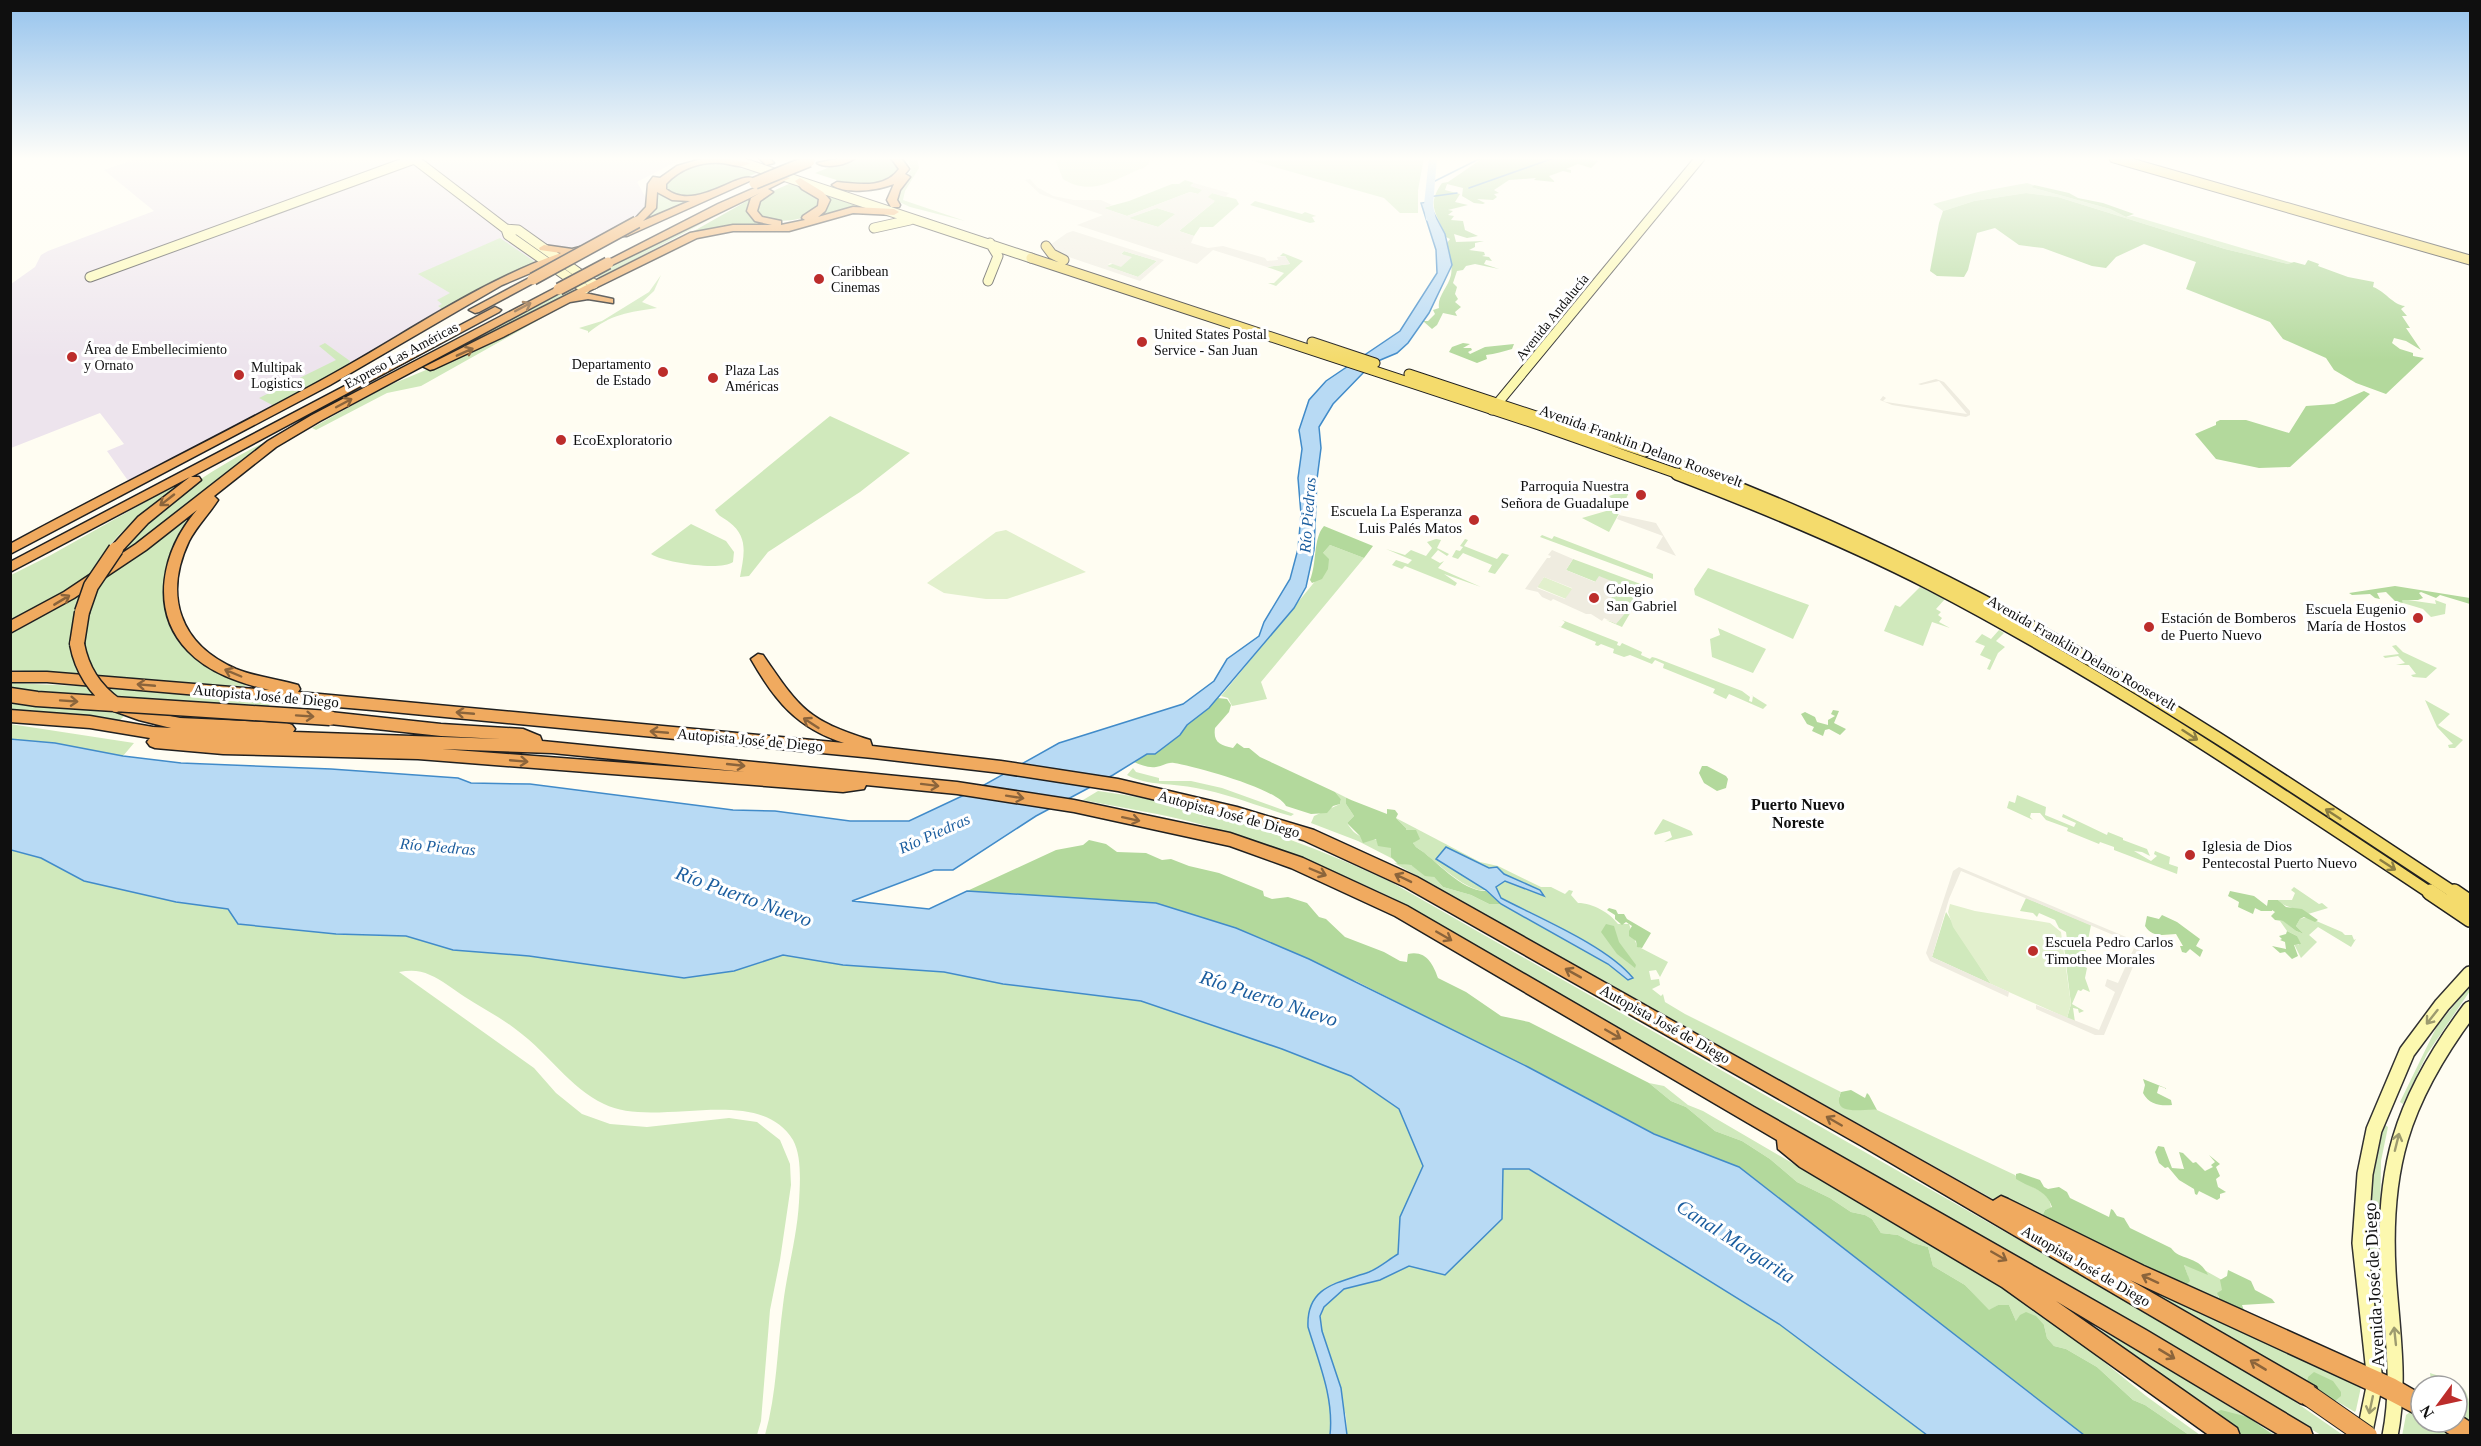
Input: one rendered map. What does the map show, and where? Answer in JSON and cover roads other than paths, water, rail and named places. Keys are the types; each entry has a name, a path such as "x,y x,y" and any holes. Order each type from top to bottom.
{"highway":[{"path":"418,340 631,225"},
{"path":"10,550 93,504 326,383 516,275 640,225"},
{"name":"Expreso Las Américas","path":"10,568 308,410 603,260 679,225"},
{"path":"660,250 702,225"},
{"path":"371,389 431,367 483,343 589,286 694,235 722,229 783,229 801,225"},
{"path":"544,248 564,252 586,248"},
{"path":"77,519 264,435 308,410 516,275"},
{"name":"Expreso Las Américas","path":"308,410 371,389 554,285"},
{"path":"560,302 588,296 609,301"},
{"path":"264,435 172,495 143,520 116,549 96,577 82,612 77,644 87,675 104,696 119,707 136,715 168,723 404,735 451,742"},
{"name":"Expreso Las Américas","path":"10,628 69,595 141,547 251,459 264,435"},
{"path":"251,459 247,467 205,507 180,546 170,578 169,594 174,620 183,636 197,651 213,664 239,676 276,686 372,705"},
{"path":"10,562 35,544 164,469"},
{"path":"758,659 792,706 807,720 830,733 884,753"},
{"name":"Autopista José de Diego","path":"10,677 47,677 372,705 884,753 1001,767 1118,786 1237,813 1308,835 1391,872 1869,1140 2308,1395 2366,1436"},
{"path":"10,695 330,718 441,730 523,735 552,747"},
{"name":"Autopista José de Diego","path":"10,716 90,722 153,733 243,738 451,742 552,747 893,781 1074,806 1230,840 1297,863 1363,892 1411,917 1747,1113 2071,1297 2301,1434"},
{"path":"38,718 83,731 181,746 418,753 843,786 893,781"},
{"path":"1747,1113 1807,1160 1978,1261 2068,1320 2229,1436"},
{"path":"1869,1140 1909,1154 2039,1226 2409,1399"},
{"path":"1978,1261 2213,1436"}],"main road":[{"path":"90,277 231,225"},
{"path":"502,225 506,229 518,231 544,248 589,286"},
{"path":"874,228 882,225"},
{"name":"Avenida Franklin Delano Roosevelt","path":"935,225 990,243 1064,260 1349,359"},
{"name":"Avenida Franklin Delano Roosevelt","path":"947,225 1376,368 1496,406 1582,430 1730,484 1831,526 1929,573 2043,633 2146,694 2470,903"},
{"name":"Avenida Andalucía","path":"1496,406 1644,225"},
{"path":"2350,225 2470,260"},
{"path":"2369,225 2470,254"},
{"path":"506,229 508,235 545,262 589,286"},
{"path":"988,281 998,255 990,243"},
{"path":"1046,246 1052,254 1064,260"},
{"name":"Avenida Franklin Delano Roosevelt","path":"1496,406 1711,486 1848,544 1968,604 2057,653 2175,726 2470,919"},
{"name":"Avenida José de Diego","path":"2366,1436 2375,1382 2360,1243 2365,1174 2374,1130 2407,1052 2442,1005 2470,974"},
{"name":"Avenida José de Diego","path":"2390,1436 2398,1393 2387,1242 2387,1202 2393,1161 2403,1121 2421,1080 2451,1033 2470,1009"}],"water":[{"path":"1428,225 1440,225 1445,234 1452,265 1429,313 1408,343 1397,353 1378,361 1364,372 1333,404 1319,427 1321,448 1317,479 1314,550 1306,587 1294,608 1209,708 1155,754 1147,754 1036,816 953,870 934,870 852,901 929,909 967,891 1156,903 1236,928 1309,959 1528,1067 1654,1134 1739,1167 2084,1435 1927,1435 1779,1324 1529,1169 1503,1169 1502,1219 1445,1275 1409,1266 1380,1280 1344,1289 1324,1307 1320,1316 1322,1331 1341,1388 1347,1435 1330,1435 1328,1394 1308,1327 1312,1303 1326,1288 1373,1270 1398,1254 1400,1217 1423,1166 1399,1109 1351,1076 1282,1049 1141,1001 1003,984 944,972 843,965 783,955 734,971 684,978 529,956 453,950 406,936 336,934 238,924 228,909 176,902 84,881 41,858 11,850 10,739 55,743 123,756 181,763 331,769 458,778 471,783 530,784 733,810 775,811 850,821 909,821 977,789 1059,743 1183,704 1214,681 1227,659 1259,636 1264,622 1290,579 1298,549 1301,514 1298,478 1302,449 1299,430 1309,400 1326,381 1400,331 1437,273 1436,250"},
{"path":"1446,847 1489,868 1497,867 1504,874 1540,890 1544,896 1505,881 1496,887 1501,898 1590,944 1621,966 1633,978 1628,980 1608,964 1501,904 1486,890 1436,859"}],"place":[{"name":"Caribbean Cinemas","path":"819,279"},
{"name":"United States Postal Service - San Juan","path":"1142,342"},
{"name":"Área de Embellecimiento y Ornato","path":"72,357"},
{"name":"Departamento de Estado","path":"663,372"},
{"name":"Multipak Logistics","path":"239,375"},
{"name":"Plaza Las Américas","path":"713,378"},
{"name":"EcoExploratorio","path":"561,440"},
{"name":"Parroquia Nuestra Señora de Guadalupe","path":"1641,495"},
{"name":"Escuela La Esperanza Luis Palés Matos","path":"1474,520"},
{"name":"Colegio San Gabriel","path":"1594,598"},
{"name":"Escuela Eugenio María de Hostos","path":"2418,618"},
{"name":"Estación de Bomberos de Puerto Nuevo","path":"2149,627"},
{"name":"Iglesia de Dios Pentecostal Puerto Nuevo","path":"2190,855"},
{"name":"Escuela Pedro Carlos Timothee Morales","path":"2033,951"}],"district":[{"name":"Puerto Nuevo Noreste","path":"1798,813"}],"water label":[{"name":"Río Piedras","path":"1307,515"},
{"name":"Río Piedras","path":"934,833"},
{"name":"Río Piedras","path":"438,846"},
{"name":"Río Puerto Nuevo","path":"744,896"},
{"name":"Río Puerto Nuevo","path":"1269,998"},
{"name":"Canal Margarita","path":"1736,1241"}]}
